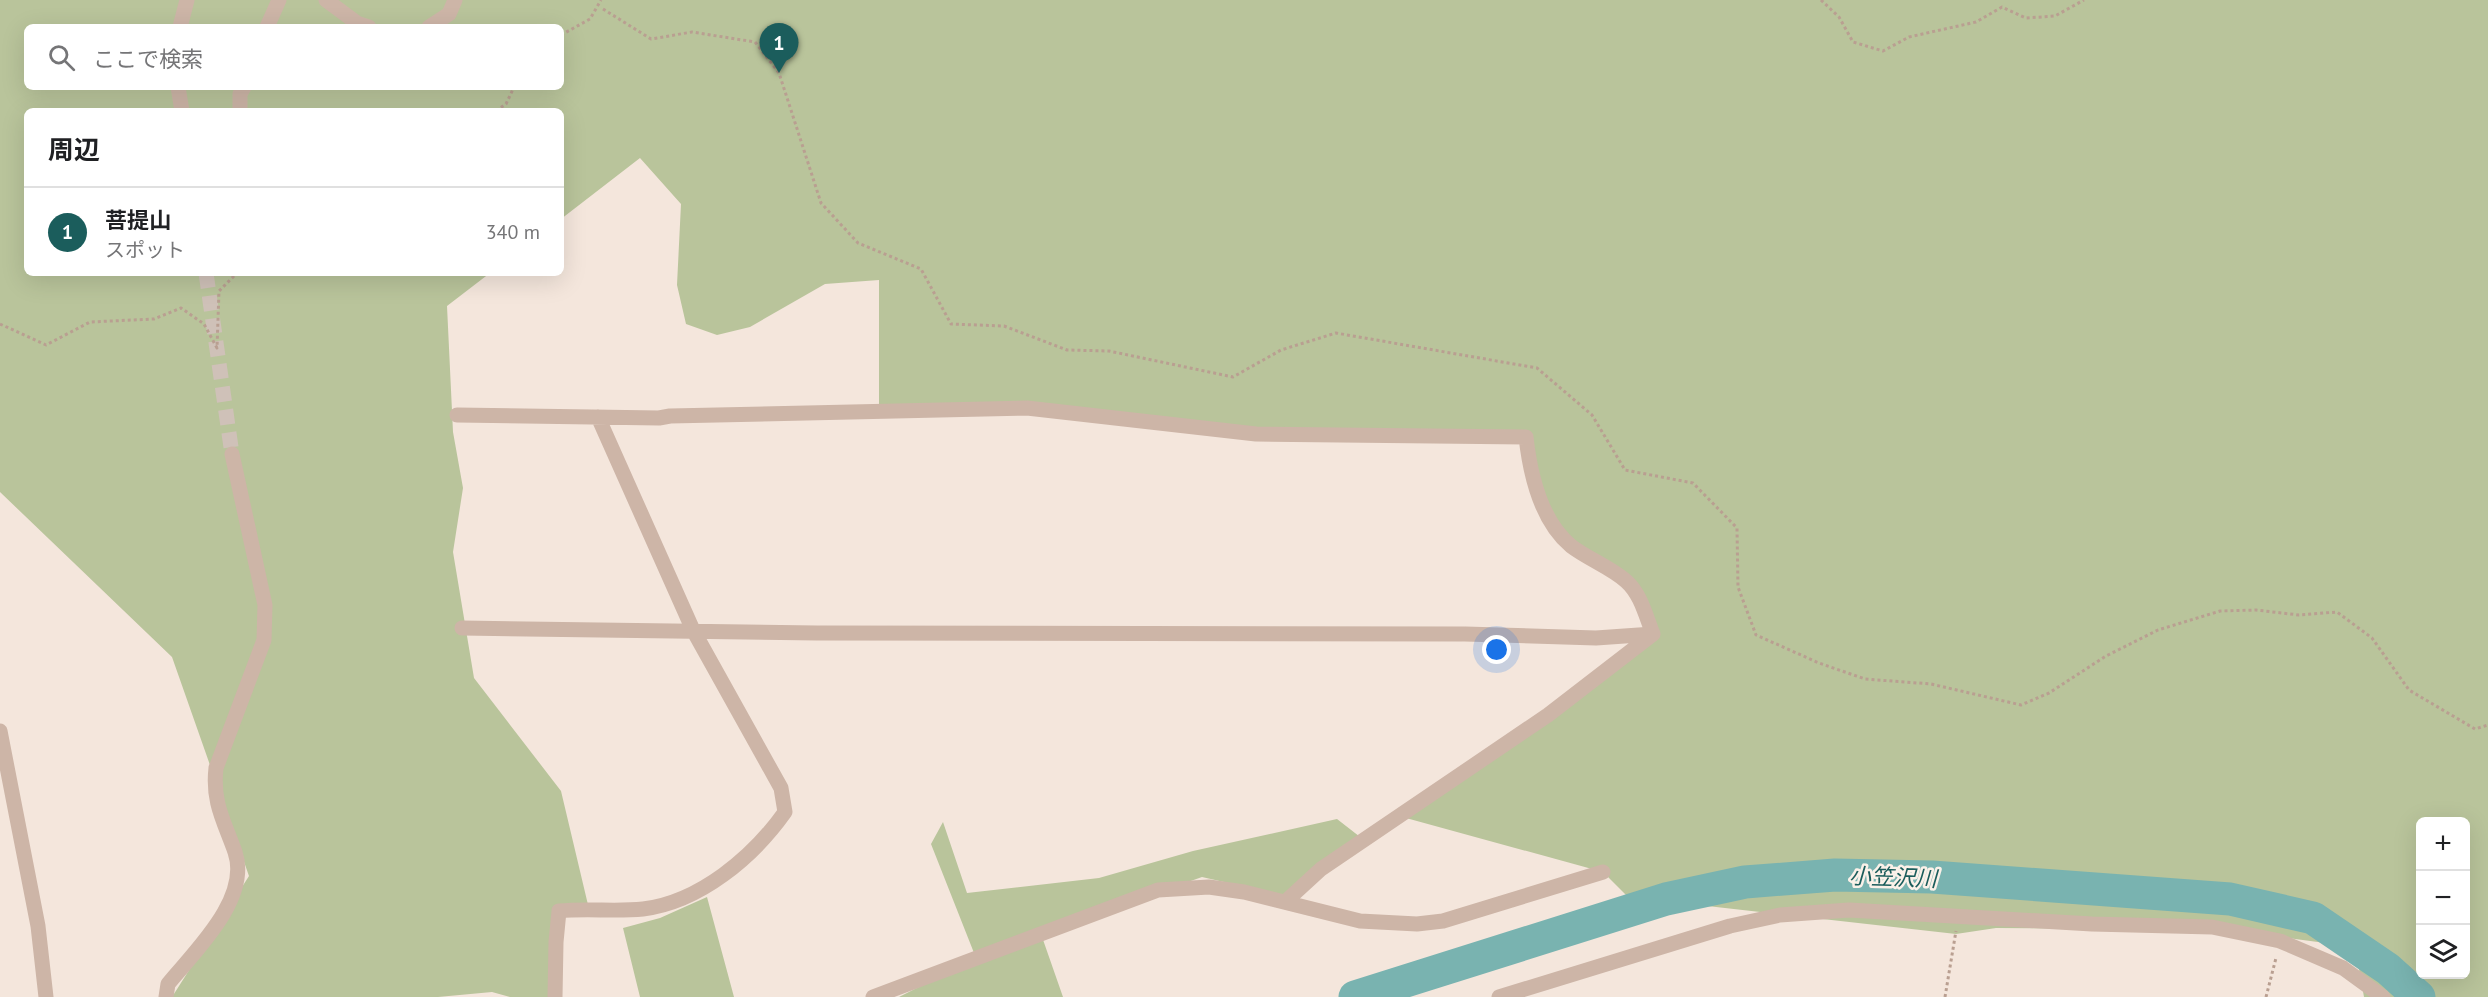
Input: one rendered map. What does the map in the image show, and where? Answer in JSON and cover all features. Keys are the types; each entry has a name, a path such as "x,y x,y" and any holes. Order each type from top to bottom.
{"street":[{"path":"181,24 187,0"},
{"path":"268,24 279,0"},
{"path":"326,0 360,24"},
{"path":"438,24 448,14 455,0"},
{"path":"178,90 182,108"},
{"path":"240,108 242,90"},
{"path":"457,416 659,418 1027,408 1256,434 1526,437 1528,459 1552,526 1571,546 1627,581 1638,597 1653,634"},
{"path":"555,997 556,942 560,911 645,909 672,902 699,889 741,861 772,830 785,812 780,788 693,630 598,417"},
{"path":"166,997 168,984 220,921 230,901 236,877 236,855 221,820 214,789 216,768 264,640 265,605 231,454"},
{"path":"462,628 817,633 1465,634 1596,638 1653,634"},
{"path":"1285,902 1321,869 1548,715 1653,634"},
{"path":"0,731 38,927 46,997"},
{"path":"873,997 1158,890 1209,888 1244,892 1360,921 1417,924 1443,921 1603,872"},
{"path":"1499,997 1730,926 1780,915 1849,910 1959,918 2212,927 2280,941 2343,968 2383,997"}],"path":[{"path":"564,34 591,20 602,0"},
{"path":"1821,0 1839,17 1853,42 1883,51 1909,37 1976,22 2002,7 2026,18 2055,16 2084,0"},
{"path":"500,108 506,104 513,90"},
{"path":"0,324 46,345 90,322 154,319 181,308 204,324 217,348 219,291 234,276"},
{"path":"1945,997 1959,918"},
{"path":"2266,997 2280,941"}],"green space":[{"path":"0,0 2488,0 2488,997 2364,997 2355,947 2229,930 1996,928 1956,934 1628,897 1603,872 1406,818 1653,634 1629,584 1553,526 1525,437 1256,434 1027,408 879,411 879,280 825,284 750,327 717,335 686,324 677,285 681,204 640,158 564,217 564,108 24,108 24,276 486,276 447,306 453,432 463,488 453,552 474,678 561,791 589,909 559,912 555,997 510,997 492,992 438,997 172,997 249,876 172,657 0,492"},
{"path":"1337,819 1364,840 1290,897 1202,877 1041,934 1063,997 899,997 976,958 931,844 943,822 967,893 1099,878 1193,851"},
{"path":"707,897 734,997 640,997 623,928 660,918"}],"waterway":[{"name":"小笠沢川","path":"1355,997 1666,899 1745,882 1835,875 1932,877 2230,899 2313,918 2388,969 2419,997"}],"tunnel":[{"path":"206,276 232,454"}],"place":[{"name":"菩提山","path":"779,73"}]}
